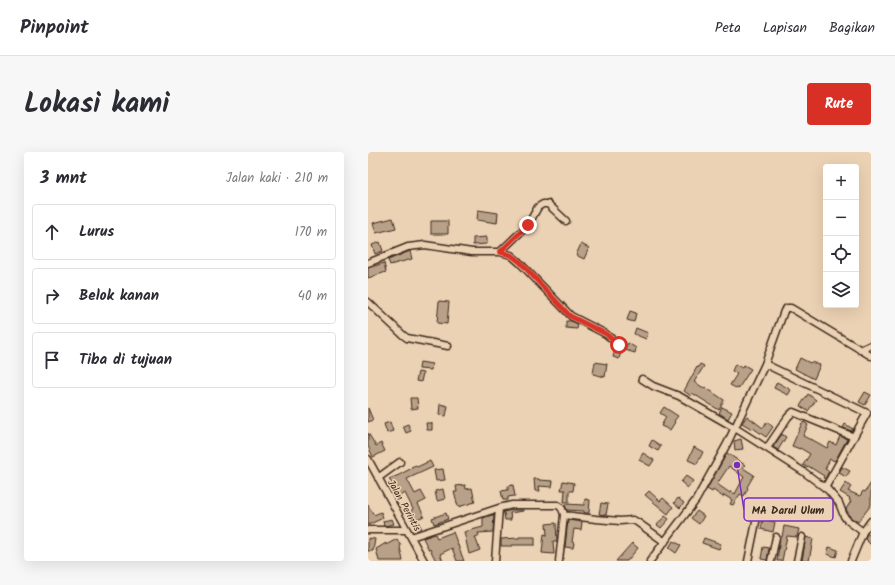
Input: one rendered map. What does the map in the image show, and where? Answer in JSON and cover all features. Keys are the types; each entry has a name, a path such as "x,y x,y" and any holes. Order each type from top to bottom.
{"street":[{"path":"500,252 528,225 538,207 543,204 548,204 566,222"},
{"path":"368,263 408,247 425,245 472,252 500,252 511,255 520,262 570,316 606,334 619,345"},
{"path":"368,302 407,338 448,346"},
{"path":"650,561 696,500 736,428 765,364 784,311 787,308 791,308 871,356"},
{"path":"860,350 871,345"},
{"path":"765,364 869,415 854,437 825,488"},
{"path":"642,379 653,386 679,396 736,428 804,472 837,499 847,520 863,532"},
{"path":"767,448 793,412 854,437"},
{"name":"Jalan Perintis","path":"368,459 424,561"},
{"path":"378,478 400,462"},
{"path":"411,537 512,505 558,505 561,506 564,515 559,561"},
{"path":"494,561 499,508"},
{"path":"564,515 620,521 633,520 665,542"},
{"path":"748,561 757,517"},
{"path":"851,561 863,532 871,521"},
{"path":"368,530 407,530"},
{"path":"771,561 776,537"},
{"path":"797,561 802,537"}],"building":[{"path":"478,210 498,213 497,223 477,220"},
{"path":"393,218 396,228 376,233 373,223"},
{"path":"431,221 448,221 448,234 431,234"},
{"path":"487,237 487,244 473,245 473,238"},
{"path":"380,242 383,251 375,254 372,245"},
{"path":"581,244 589,248 584,259 576,255"},
{"path":"410,251 412,259 390,265 388,260"},
{"path":"384,263 386,272 368,278 368,268"},
{"path":"439,301 449,302 447,324 437,323"},
{"path":"630,311 636,313 634,322 627,320"},
{"path":"566,321 571,321 578,324 577,329 566,328"},
{"path":"636,328 648,333 646,339 634,334"},
{"path":"628,343 636,348 635,353 625,350"},
{"path":"615,350 621,352 619,359 613,357"},
{"path":"800,358 810,363 820,365 814,379 795,369"},
{"path":"420,362 432,364 431,370 419,369"},
{"path":"595,362 607,364 605,377 593,374"},
{"path":"700,364 704,366 694,382 704,388 705,387 724,400 719,410 692,393 691,396 684,391"},
{"path":"735,364 742,368 744,365 751,369 738,389 730,385 737,374 732,371"},
{"path":"418,372 423,373 421,382 416,381"},
{"path":"777,382 791,390 788,395 774,388"},
{"path":"865,392 871,395 865,405 859,402"},
{"path":"808,394 816,400 808,411 800,406"},
{"path":"410,398 417,398 418,408 411,409"},
{"path":"440,404 448,406 446,416 439,415"},
{"path":"664,407 678,416 670,430 661,426 666,417 660,413"},
{"path":"722,407 732,412 728,419 719,413"},
{"path":"368,408 373,420 368,422"},
{"path":"747,416 763,428 767,422 773,427 766,437 753,428 752,429 742,423"},
{"path":"390,422 393,431 387,433 384,424"},
{"path":"804,422 808,425 803,436 827,448 830,442 836,445 840,436 847,439 835,461 830,459 825,469 829,471 825,479 823,478 824,476 808,466 803,465 810,454 800,448 792,446 802,423"},
{"path":"426,423 432,423 432,430 427,430"},
{"path":"408,424 411,431 406,433 403,426"},
{"path":"845,424 853,429 852,431 843,428"},
{"path":"368,433 376,446 381,443 385,451 373,457 368,446"},
{"path":"782,434 786,437 778,450 773,447"},
{"path":"741,439 743,449 735,450 734,441"},
{"path":"652,440 661,446 658,451 649,446"},
{"path":"694,447 703,452 697,464 688,460"},
{"path":"643,453 654,460 650,466 639,460"},
{"path":"727,453 745,465 743,468 754,475 744,496 740,494 733,505 730,504 732,500 724,495 723,497 713,490 712,492 707,489","holes":["729,466 744,477 735,494 731,491 730,493 717,484"]},
{"path":"430,461 433,467 407,479 415,494 421,491 426,500 418,504 424,516 415,520 411,511 413,509 405,493 399,496 389,479 412,468 411,467 416,465 417,467"},
{"path":"842,467 850,471 846,477 839,473"},
{"path":"443,469 445,480 436,481 434,470"},
{"path":"686,476 693,481 688,488 681,482"},
{"path":"534,479 553,481 552,487 539,486 540,491 535,491"},
{"path":"563,481 574,483 573,491 569,491 569,502 564,502 565,490 561,490"},
{"path":"846,483 851,487 848,491 860,496 863,491 865,492 871,483 871,505 858,522 850,517 846,509 851,501 849,500 850,498 840,492"},
{"path":"465,485 466,489 472,488 475,502 458,507 454,492 457,492 456,486"},
{"path":"513,485 515,496 508,497 508,500 503,500 501,491 508,490 508,486"},
{"path":"443,489 445,499 437,501 435,491"},
{"path":"649,491 660,501 663,498 673,507 668,514 645,495"},
{"path":"678,498 684,503 680,508 674,503"},
{"path":"585,499 590,500 589,513 584,513 584,511 567,510 565,504 584,505"},
{"path":"601,503 608,504 606,515 599,514"},
{"path":"368,505 374,515 381,512 383,518 368,525"},
{"path":"513,510 523,511 510,513 511,520 505,520 503,512"},
{"path":"697,511 704,516 699,524 691,518"},
{"path":"446,513 448,519 434,524 432,518"},
{"path":"494,515 493,532 478,533 479,536 475,537 480,550 469,554 464,532 483,527 483,518"},
{"path":"665,516 669,519 661,528 657,525"},
{"path":"392,519 394,524 384,526 383,521"},
{"path":"763,519 775,522 773,532 761,529"},
{"path":"418,520 421,528 417,530 413,524"},
{"path":"568,520 582,522 581,530 574,529 572,542 574,543 573,548 565,547"},
{"path":"556,523 557,541 553,541 554,554 542,553 544,534 547,535 546,524"},
{"path":"784,526 799,529 797,537 787,536 782,561 777,561 780,537 782,537"},
{"path":"453,532 464,561 457,561 452,548 440,554 443,561 436,561 423,538 435,534 437,538"},
{"path":"867,533 871,537 871,545 865,539"},
{"path":"535,537 535,545 501,546 501,539"},
{"path":"806,537 813,539 809,561 802,561"},
{"path":"368,538 375,539 373,551 368,551"},
{"path":"704,538 721,544 719,549 702,543"},
{"path":"397,539 401,546 403,561 379,561 376,549"},
{"path":"673,541 681,545 676,553 669,548"},
{"path":"632,543 638,548 627,561 616,561"},
{"path":"763,547 769,548 767,560 761,559"},
{"path":"829,547 838,550 836,557 827,554"}],"place":[{"name":"MA Darul Ulum","path":"737,465"}],"route":[{"path":"528,225 500,252 511,255 520,262 570,316 606,334 619,345"}]}
